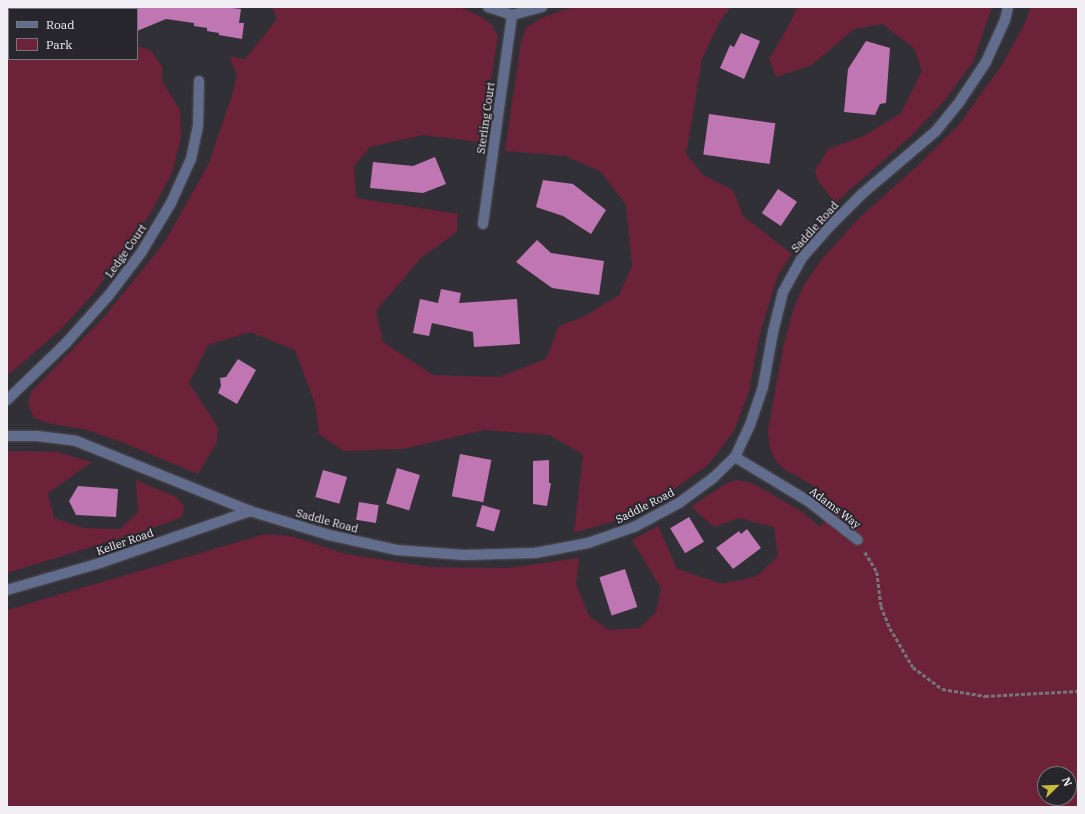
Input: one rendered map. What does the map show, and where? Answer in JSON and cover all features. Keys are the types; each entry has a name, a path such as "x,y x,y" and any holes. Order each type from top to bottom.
{"street":[{"path":"488,7 512,15 542,7"},
{"name":"Saddle Road","path":"7,436 37,436 76,441 250,511 329,535 397,550 464,555 535,553 588,543 634,527 679,503 713,478 735,457 750,425 763,386 773,332 784,292 801,259 829,227 862,194 936,131 960,101 986,62 1005,20 1008,7"},
{"name":"Sterling Court","path":"483,224 512,15"},
{"name":"Ledge Court","path":"7,400 66,343 109,295 141,253 172,203 190,158 198,126 199,81"},
{"name":"Adams Way","path":"735,457 808,501 858,540"},
{"name":"Keller Road","path":"7,590 100,563 250,511"}],"path":[{"name":"Adams Way","path":"858,540 877,572 881,606 890,628 913,666 942,690 985,696 1078,691"}],"green space":[{"path":"7,7 64,7 8,8 8,60 138,60 138,46 150,50 162,66 162,81 180,110 181,137 172,173 150,214 94,293 60,330 7,376"},
{"path":"272,7 459,7 480,16 492,25 498,36 481,142 423,135 370,147 354,166 356,198 458,214 457,232 421,258 376,311 383,342 433,375 499,377 546,359 559,326 583,317 619,295 632,266 626,205 600,171 565,156 505,151 521,42 526,28 541,18 573,7 731,7 720,21 702,59 686,154 703,175 733,190 743,216 792,254 777,277 759,337 749,391 734,431 709,464 667,494 624,518 574,533 583,454 549,435 484,430 403,449 344,451 319,434 315,404 295,350 250,332 208,345 189,383 218,427 217,442 198,474 119,441 83,429 51,424 34,418 28,404 31,392 104,317 164,243 209,163 233,92 237,74 229,57 245,59 277,19"},
{"path":"797,7 992,7 973,62 944,101 911,136 835,203 818,181 815,170 828,149 864,136 901,113 922,71 914,48 882,24 854,29 812,65 776,77 769,59 789,25"},
{"path":"1030,7 1078,7 1078,807 7,807 7,610 265,534 291,536 346,554 430,567 508,568 579,558 576,584 589,616 609,630 640,628 656,612 661,588 632,540 658,526 677,569 722,584 757,576 778,556 774,527 739,518 714,527 691,507 725,484 736,480 752,483 801,511 820,527 838,508 812,485 784,469 776,461 770,448 768,430 783,348 793,310 804,285 821,260 859,218 914,169 957,127 1002,65 1027,19"},
{"path":"7,451 57,452 92,462 48,493 54,518 83,528 120,529 138,512 136,480 176,497 184,506 182,517 150,529 7,573"}],"building":[{"path":"225,7 241,9 239,23 244,23 242,39 219,35 219,33 207,31 207,28 194,26 194,23 166,19 138,31 137,8"},
{"path":"741,33 760,41 744,79 720,68 730,45 734,47"},
{"path":"866,41 890,48 886,103 880,104 875,115 844,112 848,69"},
{"path":"709,114 775,123 770,164 703,155"},
{"path":"435,157 446,184 423,193 370,188 373,162 413,166"},
{"path":"543,180 573,184 606,210 591,234 563,216 536,207"},
{"path":"778,189 797,202 781,226 762,213"},
{"path":"537,240 551,253 604,261 599,295 552,288 516,262"},
{"path":"441,289 461,293 459,303 517,299 520,344 474,347 473,332 432,323 429,336 413,333 420,299 438,303"},
{"path":"238,359 256,370 237,404 218,393 221,386 220,378 226,377"},
{"path":"460,454 491,460 483,502 452,496"},
{"path":"549,460 549,483 551,483 547,506 533,504 533,461"},
{"path":"397,468 420,475 409,510 386,503"},
{"path":"323,470 347,477 339,504 315,497"},
{"path":"78,486 118,489 116,517 76,515 69,501"},
{"path":"359,502 379,505 376,523 356,520"},
{"path":"482,505 500,510 494,531 476,526"},
{"path":"689,517 704,542 685,553 670,528"},
{"path":"747,529 761,548 733,569 716,548 739,531 741,534"},
{"path":"625,569 637,607 612,615 599,577"}]}
